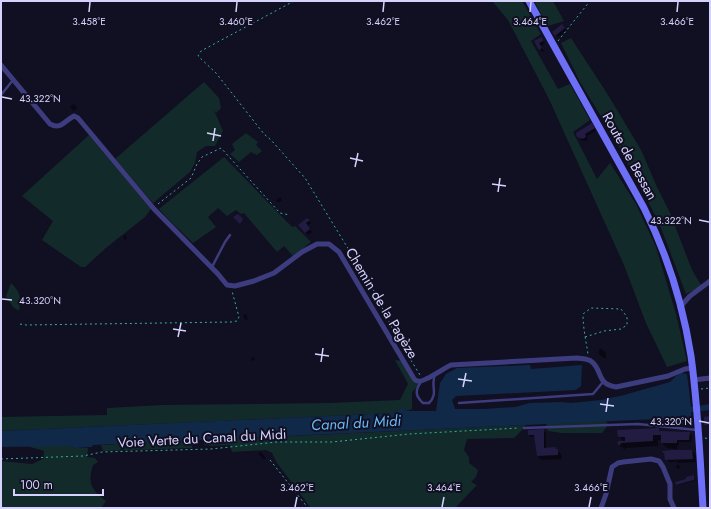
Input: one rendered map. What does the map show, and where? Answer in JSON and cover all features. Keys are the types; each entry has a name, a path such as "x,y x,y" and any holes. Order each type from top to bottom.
{"main road":[{"name":"Route de Bessan","path":"529,1 652,224 664,254 680,305 686,330 692,368 703,508"}],"street":[{"path":"1,65 50,124 55,127 60,126 74,116 78,118 154,209 227,285 231,286"},
{"name":"Chemin de la Pagèze","path":"231,286 274,273 302,252 317,244 329,244 339,252 413,378 421,382"},
{"path":"680,305 710,281"},
{"path":"421,382 451,365 577,358 593,362 603,382 608,386 616,387 668,376 685,369 692,368"},
{"path":"693,380 710,378"},
{"path":"601,508 614,464 651,459 658,461 663,467 670,484 670,498 674,508"}],"lane":[{"path":"1,95 14,80"},
{"path":"211,268 217,260 225,242 230,235"},
{"path":"421,382 418,386 418,398 423,403 429,403 433,399 434,378 436,373"},
{"path":"459,403 594,394 603,382"},
{"path":"524,428 638,424 698,430"}],"path":[{"path":"294,1 201,51 198,56 216,73 264,134 305,178 374,291 395,334 420,374 421,382"},
{"path":"554,46 590,1"},
{"path":"154,209 160,202 191,178 202,157 221,148 280,213 290,215"},
{"path":"20,324 237,321 239,317 232,297 231,286"},
{"path":"585,337 604,331 621,329 627,325 627,317 621,309 591,308 583,314 585,337 589,360"},
{"path":"698,390 710,388"},
{"name":"Voie Verte du Canal du Midi","path":"1,459 78,456 102,452 211,449 278,442 332,442 409,434 524,428"},
{"path":"270,460 308,508"}],"green space":[{"path":"492,1 522,1 541,34 531,41 558,89 570,84 590,120 573,132 597,179 610,163 636,204 656,247 676,314 687,361 667,367 646,323 624,265 549,99 508,20"},
{"path":"534,1 553,1 564,21 548,26"},
{"path":"571,38 641,150 670,213 692,270 701,285 700,287 686,294 661,228 650,205 613,136 580,82 561,43"},
{"path":"204,82 219,98 221,108 216,113 213,108 223,131 215,146 206,146 197,152 195,163 190,172 153,203 115,159"},
{"path":"246,133 258,142 256,145 262,151 257,155 251,152 239,162 230,154 235,150 232,144"},
{"path":"89,135 151,209 145,217 107,247 85,267 81,267 42,240 53,221 22,196"},
{"path":"224,157 292,227 295,226 311,242 293,256 284,246 277,252 244,213 241,214 236,210 227,216 218,208 208,217 216,227 193,243 168,219 159,209"},
{"path":"11,283 20,296 19,311 13,307 6,296"},
{"path":"395,360 403,361 419,382 418,386 412,392 412,409 407,411 404,408 401,408 394,413 1,431 1,417 107,415 107,408 163,405 329,403 400,400 408,384"},
{"path":"606,421 608,425 602,433 561,433 548,431 546,426 547,423"},
{"path":"525,425 514,438 467,439 464,450 469,457 469,463 478,470 476,477 471,482 477,485 455,508 311,508 277,463 272,453 266,450 232,452 230,445 204,445 204,440"},
{"path":"193,440 192,448 103,451 101,445"},
{"path":"27,446 70,446 74,448 88,448 87,457 95,458 98,462 93,465 91,482 94,490 106,501 101,508 1,508 1,461 32,464 43,459 44,451"}],"water":[{"name":"Canal du Midi","path":"530,365 531,369 582,365 581,386 576,390 456,396 452,400 455,409 484,409 515,407 530,403 571,403 601,400 670,382 681,373 687,374 691,407 710,404 710,410 691,412 692,425 667,423 657,419 93,445 92,447 74,448 70,446 1,447 1,431 394,413 401,408 404,408 407,411 436,411 440,383 446,374 457,368"}],"building":[{"path":"562,24 565,28 555,36 552,32"},
{"path":"542,37 543,41 539,43 542,48 539,50 534,41"},
{"path":"592,123 595,128 585,134 586,137 583,139 580,139 579,137 577,138 576,133"},
{"path":"238,214 243,219 240,224 233,217"},
{"path":"307,218 310,220 306,223 310,229 305,233 298,225"},
{"path":"710,416 710,424 704,425 704,417"},
{"path":"659,428 659,431 690,432 689,440 677,440 677,443 661,443 661,435 653,435 653,441 621,443 618,445 618,441 625,441 625,437 618,437 617,430"},
{"path":"544,429 544,448 555,447 558,449 558,455 537,456 534,435 528,435 528,430"},
{"path":"692,450 693,459 665,460 664,453 662,451"},
{"path":"694,475 694,480 676,485 675,482"}]}
